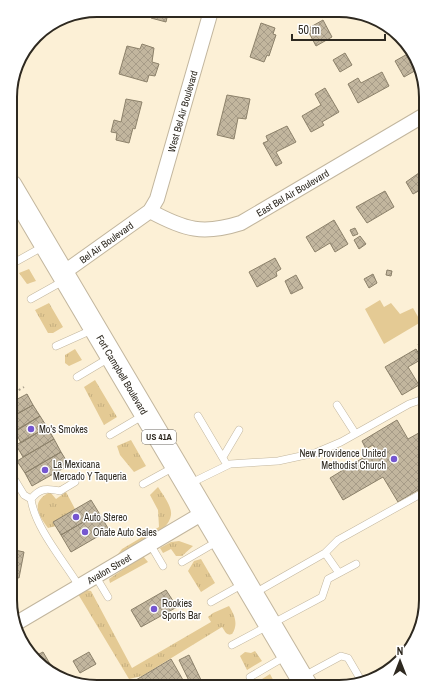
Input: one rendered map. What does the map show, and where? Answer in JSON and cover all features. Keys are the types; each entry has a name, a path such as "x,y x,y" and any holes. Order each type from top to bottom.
{"highway":[{"name":"Fort Campbell Boulevard","path":"17,196 96,328 203,513 304,680"}],"street":[{"name":"West Bel Air Boulevard","path":"150,211 157,199 208,17"},
{"name":"East Bel Air Boulevard","path":"150,211 176,225 190,229 213,231 241,223 419,118"},
{"name":"Bel Air Boulevard","path":"65,276 150,211"},
{"name":"Avalon Street","path":"20,621 203,513"}],"lane":[{"path":"17,261 46,245"},
{"path":"31,299 65,276"},
{"path":"56,346 96,328"},
{"path":"77,377 112,357"},
{"path":"187,485 227,465 300,458 341,442 409,404 419,400"},
{"path":"337,405 355,433"},
{"path":"110,435 146,414"},
{"path":"198,416 227,465"},
{"path":"223,458 240,430"},
{"path":"143,484 176,466"},
{"path":"76,482 60,491 49,488 37,491 31,499 32,510 79,586"},
{"path":"17,484 24,495 31,499"},
{"path":"211,602 249,589 325,553 338,540 419,495"},
{"path":"182,562 220,540"},
{"path":"150,544 163,566"},
{"path":"325,553 339,573"},
{"path":"232,645 322,597 328,579 356,564"},
{"path":"96,576 108,597"},
{"path":"250,676 288,655"},
{"path":"308,680 341,656 348,658 359,677"}],"path":[{"path":"17,391 24,387"}],"green space":[{"path":"29,269 36,281 27,284 19,273"},
{"path":"380,300 384,307 391,303 400,314 413,308 419,318 419,323 384,344 365,309"},
{"path":"49,303 63,327 53,333 48,333 35,310"},
{"path":"75,349 82,360 69,366 65,363 65,355"},
{"path":"95,380 117,417 104,425 84,387"},
{"path":"131,440 146,466 134,472 120,455 117,446"},
{"path":"158,487 170,508 171,515 169,522 164,528 148,540 115,558 122,549 159,527 158,510 150,495"},
{"path":"50,492 56,499 66,492 75,509 54,522 56,526 48,528 39,513 38,504 44,496"},
{"path":"179,541 193,546 182,556 176,556 171,549 163,553 160,548 171,542"},
{"path":"143,556 148,562 110,583 109,579"},
{"path":"201,559 215,583 201,592 188,571 194,561"},
{"path":"86,590 91,591 132,668 211,622 208,617 213,613 229,606 234,616 235,627 232,634 228,634 222,627 142,676 129,679 78,594"},
{"path":"255,651 262,661 247,670 240,656 245,652 251,653"},
{"path":"270,674 273,680 260,680"}],"building":[{"path":"151,17 167,17 166,22"},
{"path":"323,20 332,37 316,46 307,29"},
{"path":"261,23 275,28 273,34 276,35 269,56 267,55 264,62 250,57"},
{"path":"142,44 154,48 152,62 159,64 155,76 149,75 147,82 119,74 127,46 140,49"},
{"path":"345,53 352,65 340,72 333,60"},
{"path":"406,55 414,71 404,77 395,61"},
{"path":"382,72 389,86 358,103 348,84 358,78 361,83"},
{"path":"325,88 339,112 322,122 324,125 311,132 302,116 321,105 315,94"},
{"path":"227,95 250,99 246,119 238,118 234,139 217,135"},
{"path":"126,99 142,102 135,129 133,128 129,143 116,140 117,133 111,132 114,120 121,122"},
{"path":"287,126 296,142 276,152 282,163 276,166 263,143 268,141 266,136"},
{"path":"419,173 419,191 413,194 406,182"},
{"path":"385,191 394,207 367,223 356,207"},
{"path":"334,220 348,244 335,252 330,243 315,252 306,237"},
{"path":"355,228 358,234 353,236 350,230"},
{"path":"360,236 366,244 359,249 354,240"},
{"path":"275,258 281,269 276,272 277,276 257,287 249,272"},
{"path":"387,270 392,271 391,276 386,275"},
{"path":"373,274 377,283 369,288 364,279"},
{"path":"296,275 303,288 291,294 285,281"},
{"path":"416,349 419,354 419,361 408,367 419,385 402,395 385,367"},
{"path":"27,394 33,405 17,414 17,399"},
{"path":"33,405 40,416 17,430 17,414"},
{"name":"Mo's Smokes","path":"40,416 47,427 21,443 17,435 17,430"},
{"name":"New Providence United Methodist Church","path":"397,420 408,439 419,433 419,489 398,502 383,477 343,500 330,478 376,450 373,445 366,449 362,441"},
{"path":"47,427 54,439 23,457 17,444"},
{"path":"54,439 61,452 25,473 17,461"},
{"name":"La Mexicana Mercado Y Taqueria","path":"61,452 69,465 32,486 25,473"},
{"name":"Auto Stereo","path":"91,500 99,513 61,535 53,522"},
{"name":"Oñate Auto Sales","path":"99,513 109,530 71,552 61,535"},
{"path":"17,550 24,552 19,578 17,578"},
{"name":"Rookies Sports Bar","path":"166,590 177,607 141,627 131,610"},
{"path":"43,652 50,665 48,663 39,654"},
{"path":"89,652 96,664 80,673 73,661"},
{"path":"189,655 201,680 189,680 179,660"},
{"path":"171,659 183,680 136,680"}],"place":[{"name":"Mo's Smokes","path":"31,429"},
{"name":"New Providence United Methodist Church","path":"394,459"},
{"name":"La Mexicana Mercado Y Taqueria","path":"45,470"},
{"name":"Auto Stereo","path":"76,517"},
{"name":"Oñate Auto Sales","path":"85,532"},
{"name":"Rookies Sports Bar","path":"154,609"}]}
